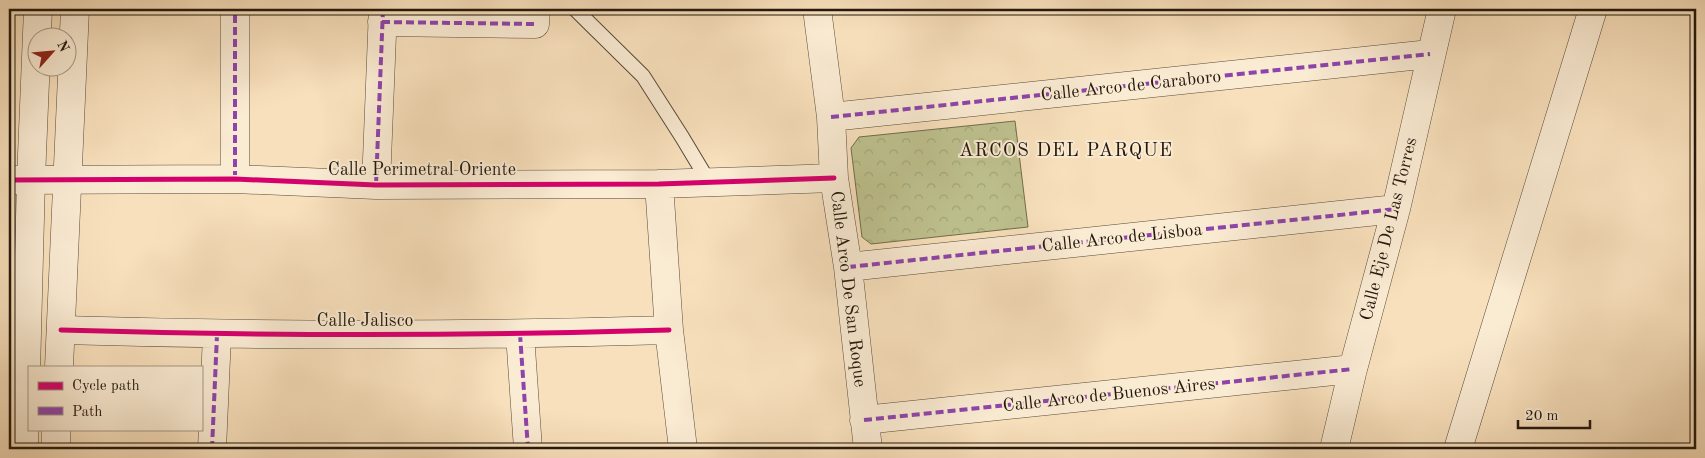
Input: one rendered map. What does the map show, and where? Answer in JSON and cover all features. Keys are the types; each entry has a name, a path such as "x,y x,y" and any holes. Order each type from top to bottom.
{"street":[{"path":"24,449 20,179 38,9"},
{"path":"59,366 74,9"},
{"path":"234,179 235,9"},
{"name":"Calle Arco De San Roque","path":"817,9 831,117 834,178 848,267 868,449"},
{"name":"Calle Eje De Las Torres","path":"1334,449 1353,369 1396,209 1430,54 1442,9"},
{"path":"1458,449 1593,9"},
{"path":"376,185 382,16 536,16"},
{"name":"Calle Arco de Caraboro","path":"831,117 1430,54"},
{"name":"Calle Perimetral Oriente","path":"20,179 234,179 376,185 659,184 834,178"},
{"path":"659,184 669,330 683,449"},
{"name":"Calle Arco de Lisboa","path":"848,267 1396,209"},
{"name":"Calle Jalisco","path":"61,330 217,335 520,334 669,330"},
{"path":"520,334 528,449"},
{"path":"212,449 217,335"},
{"name":"Calle Arco de Buenos Aires","path":"864,420 1353,369"},
{"path":"56,430 56,449"}],"lane":[{"path":"575,9 643,76 709,182"}],"green space":[{"path":"1015,121 1028,227 871,244 862,237 851,148 859,137"}],"marked path":[{"path":"235,9 235,179"},
{"path":"376,185 383,9"},
{"path":"382,22 535,24"},
{"path":"831,117 1430,54"},
{"path":"848,267 1396,209"},
{"path":"520,334 528,449"},
{"path":"212,449 217,335"},
{"path":"864,420 1353,369"}],"cycle path":[{"path":"9,180 235,179 376,185 659,184 834,178"},
{"path":"61,330 365,334 669,330"}],"district":[{"name":"ARCOS DEL PARQUE","path":"1066,151"}]}
